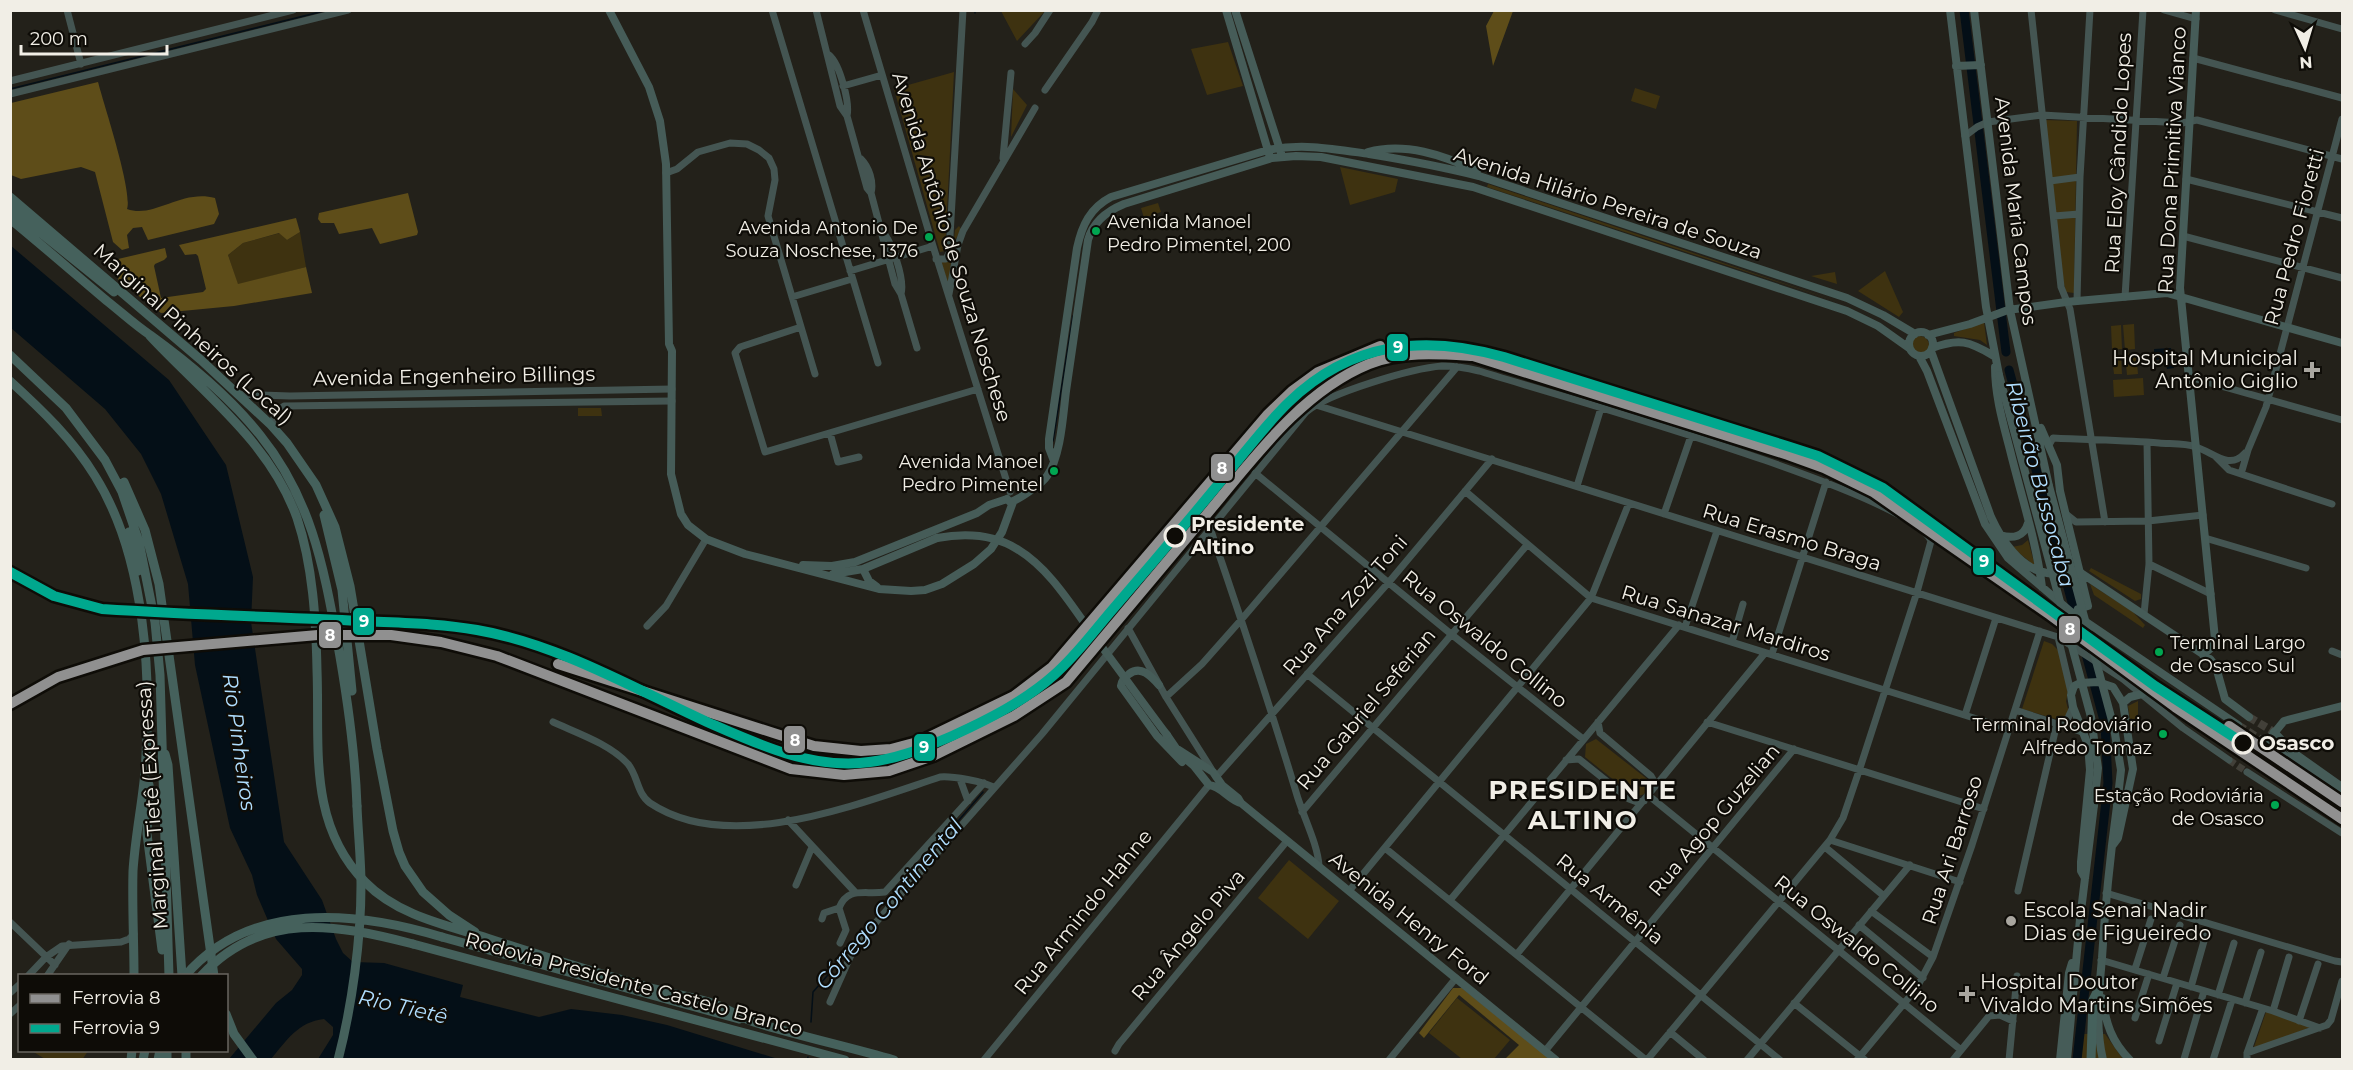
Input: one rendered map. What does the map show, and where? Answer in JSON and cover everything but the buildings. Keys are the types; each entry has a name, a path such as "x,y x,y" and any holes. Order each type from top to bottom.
{"highway":[{"name":"Marginal Pinheiros (Local)","path":"10,197 237,394 271,425 301,462 326,504 342,553 399,852 414,880 430,899 484,938"},
{"path":"10,208 114,292 125,295"},
{"path":"10,219 150,336 188,363 243,415 272,451 298,493 320,552 349,711 357,806 361,887 359,915 352,991 338,1059"},
{"path":"150,336 248,436 278,478 296,515 308,564 311,593 317,666 323,806 339,849 366,884 391,902 416,915 580,968 721,1006 753,1022"},
{"path":"10,356 66,408 105,460 118,472 145,530 159,584 214,973"},
{"path":"10,365 33,376"},
{"path":"10,381 50,418 96,477 108,500 124,542 138,603 146,681 145,772 133,870 134,974"},
{"name":"Marginal Tietê (Expressa)","path":"105,460 116,480 139,542 155,622 160,675 162,745 168,765 184,974"},
{"path":"301,462 327,524 337,566 351,679 352,699 349,711"},
{"path":"116,480 116,493 133,543 140,595 138,603"},
{"path":"162,745 167,974"},
{"path":"145,772 149,785 147,834 167,974"},
{"path":"185,974 200,960 239,935 272,923 322,917 372,920 894,1059"},
{"name":"Rodovia Presidente Castelo Branco","path":"202,974 223,956 262,935 291,929 329,926 413,944 845,1059"},
{"path":"2091,1059 2093,1000 2100,986"},
{"path":"228,1019 234,1034 253,1059"}],"main road":[{"path":"609,10 649,87 663,139 666,173 669,344 666,352 669,389 667,430 670,439 671,474 681,514 688,525 706,540 745,554 879,589 911,591 942,584 974,564 991,549 1002,532 1013,499"},
{"path":"1226,10 1269,154"},
{"path":"1053,454 1080,235 1089,215 1105,200 1121,194 1269,154 1282,157 1235,10"},
{"path":"1950,10 1968,134 1995,358 2091,717 2098,768 2076,954 2067,1059"},
{"name":"Avenida Maria Campos","path":"1974,10 1978,65 2009,310 2048,484 2114,728 2121,770 2112,846"},
{"name":"Rua Dona Primitiva Vianco","path":"2196,15 2181,297 2215,639 2212,647 2203,655"},
{"path":"1959,66 1978,65"},
{"path":"1244,75 1255,75"},
{"name":"Avenida Hilário Pereira de Souza","path":"1279,147 1312,146 1458,167 1856,301 1915,334"},
{"path":"781,563 832,566 855,562 977,513 989,505 1013,499 1045,479 1053,454 1088,240 1092,230 1109,211 1119,206 1269,154 1279,147"},
{"path":"1363,153 1391,147 1407,149 1435,155 1458,167 1450,176 1432,178"},
{"path":"1391,171 1390,157 1407,149"},
{"name":"Avenida Hilário Pereira de Souza","path":"1282,157 1321,158 1473,187 1847,311 1878,326 1909,348"},
{"path":"1119,206 1115,199 1121,194"},
{"path":"1105,200 1111,202 1109,211"},
{"path":"2238,724 2073,612 2003,552 1985,524 1927,371 1919,357 1909,348 1909,342 1915,334 1929,335 2009,310 2066,302 2167,293 2343,343"},
{"path":"1929,335 1932,340 1931,350 1978,484 2000,535 2020,559 2040,571 2061,574 2081,573 2144,614 2203,655 2216,667 2225,699 2249,717"},
{"path":"1919,357 1947,342 1962,341 1995,358"},
{"path":"1995,358 1997,396 2029,522 2042,587"},
{"name":"Avenida Maria Campos","path":"2034,414 2054,456 2088,606 2073,612"},
{"path":"2048,484 2054,456"},
{"path":"2000,535 2011,538 2019,536 2026,530 2029,522"},
{"path":"827,574 863,569 937,538 960,535 990,538 1017,549 1032,560 1061,591 1180,754 1209,785"},
{"path":"863,569 869,581 879,589"},
{"path":"2042,587 2047,579 2061,574"},
{"path":"1159,685 1145,672 1137,670 1126,676 1121,686 1169,750 1188,768 1212,779 1215,772 1179,750"},
{"path":"2085,878 2081,871 2081,862 2090,755 2073,708 2071,692 2076,684 2095,682 2113,687 2123,703 2133,769 2118,838 2112,846 2106,892 2098,1032 2103,1059"},
{"path":"2123,703 2130,697 2142,694"},
{"path":"2343,706 2287,720 2266,743 2343,794"},
{"path":"2274,732 2294,753 2343,787"},
{"name":"Avenida Henry Ford","path":"1215,772 1241,803 1556,1059"},
{"name":"Avenida Henry Ford","path":"1209,785 1214,785 1241,803"},
{"path":"2060,1059 2069,974 2076,954"},
{"path":"2100,986 2108,1029 2113,1039 2130,1059"}],"street":[{"path":"67,10 81,64"},
{"path":"10,81 293,10"},
{"path":"10,94 348,10"},
{"path":"772,10 878,363"},
{"path":"816,10 840,106 847,116 861,159 867,166 872,184 871,193 891,260 895,284 901,294 917,348"},
{"name":"Avenida Antônio de Souza Noschese","path":"863,10 936,259 1013,499"},
{"path":"936,259 948,256 963,10"},
{"path":"1025,44 1050,10"},
{"path":"1045,90 1098,10"},
{"path":"2031,10 2061,287 2070,309 2105,522"},
{"path":"2077,301 2080,177 2090,10"},
{"name":"Rua Eloy Cândido Lopes","path":"2125,297 2143,10"},
{"path":"2164,10 2196,15"},
{"path":"2275,10 2343,29"},
{"path":"829,55 836,63 843,86 848,104 847,116"},
{"path":"2193,58 2343,98"},
{"path":"1003,160 1011,73"},
{"path":"843,86 882,75"},
{"path":"949,296 958,245 966,226 1035,108"},
{"path":"1968,134 1986,123 2042,115 2136,121 2189,122 2197,120 2343,159"},
{"name":"Rua Pedro Fioretti","path":"2247,450 2268,398 2343,119"},
{"path":"666,173 677,169 698,152 719,144 747,144 764,153 772,163 775,180 768,216 815,374"},
{"path":"2050,180 2080,177"},
{"path":"2186,179 2343,218"},
{"path":"1551,212 1561,208 1562,203"},
{"path":"2054,216 2079,214"},
{"path":"952,219 966,226"},
{"path":"2183,236 2343,278"},
{"path":"792,297 933,246"},
{"path":"2061,287 2076,287"},
{"path":"1847,311 1853,309 1856,301"},
{"path":"801,327 740,347 735,353 764,452 768,453 978,389"},
{"path":"830,1002 845,967 863,937 1072,698 1301,418 1317,405 1341,393 1434,367 1457,367 1479,371 1691,436 1826,482 1892,511 1927,534 1931,541 1917,592 1843,818 1825,847 1778,900 1647,1059 1385,848"},
{"path":"1166,697 1202,664 1241,620 1457,367"},
{"path":"2189,377 2343,420"},
{"name":"Avenida Engenheiro Billings","path":"237,394 290,396 669,389"},
{"path":"587,391 587,402"},
{"path":"432,393 432,403"},
{"path":"290,396 290,405"},
{"name":"Avenida Engenheiro Billings","path":"271,425 279,410 290,405 669,401"},
{"name":"Rua Erasmo Braga","path":"1317,405 2058,637 2142,694 2229,760"},
{"path":"1577,486 1601,408"},
{"path":"831,433 838,462 859,457"},
{"path":"1664,514 1691,436"},
{"path":"2049,445 2053,438 2147,442 2196,447 2216,458 2226,468 2332,504"},
{"path":"2144,614 2149,564 2147,442"},
{"path":"2216,458 2233,461 2244,455 2247,450"},
{"path":"2241,474 2247,450"},
{"name":"Rua Ana Zozi Toni","path":"1215,772 1272,714 1389,582 1492,459"},
{"name":"Rua Oswaldo Collino","path":"1255,472 1451,634 1583,739"},
{"path":"1517,954 1707,722 1768,653 1803,557 1826,482"},
{"name":"Rua Sanazar Mardiros","path":"1465,491 1591,598 2009,729"},
{"path":"1349,891 1591,598 1629,502"},
{"path":"2066,514 2076,522 2148,521 2203,516"},
{"path":"2070,532 2076,522"},
{"path":"1210,528 1272,714 1319,866"},
{"path":"1451,899 1583,739 1682,626 1717,531"},
{"path":"2205,538 2307,568"},
{"path":"647,626 666,606 706,540"},
{"name":"Rua Gabriel Seferian","path":"1302,812 1527,545"},
{"path":"2149,564 2211,594"},
{"path":"1732,642 1743,604"},
{"path":"1965,715 1996,618"},
{"name":"Avenida Henry Ford","path":"1128,628 1166,697 1215,772"},
{"name":"Rua Ari Barroso","path":"1860,1058 1923,978 1933,957 1984,809 2040,631"},
{"path":"2058,637 2071,692"},
{"path":"2332,651 2343,655"},
{"name":"Rua Armênia","path":"1307,674 1780,1059"},
{"path":"2057,723 2068,718 2073,708"},
{"path":"2015,710 2082,732"},
{"path":"553,722 618,755 631,769 646,800 680,818 706,825 745,827 788,820 861,803 940,777 984,783 994,788"},
{"path":"1566,760 1573,758 1582,761 1629,799 1637,802 1648,795 1655,783 1652,777 1602,736 1598,730 1599,722"},
{"path":"1707,722 1984,809"},
{"path":"2018,891 2057,723"},
{"path":"1583,739 1602,736"},
{"path":"1582,761 1583,739"},
{"name":"Rua Agop Guzelian","path":"1545,1051 1794,749"},
{"path":"2247,772 2343,833"},
{"path":"1652,777 1662,778"},
{"path":"960,779 968,801"},
{"path":"822,920 824,913 838,908 846,896 855,892 885,892 984,783"},
{"name":"Rua Armindo Hahne","path":"984,1059 1209,785"},
{"name":"Rua Oswaldo Collino","path":"1648,795 1961,1050"},
{"path":"1629,799 1632,816"},
{"path":"788,820 855,892"},
{"path":"1830,840 1960,882"},
{"name":"Rua Ângelo Piva","path":"1115,1051 1287,841"},
{"path":"1306,855 1313,842"},
{"path":"796,885 812,847"},
{"path":"1825,847 1884,896"},
{"path":"1747,1059 1910,865"},
{"path":"2106,892 2343,962"},
{"path":"838,908 846,930 840,943"},
{"path":"1871,911 1933,957"},
{"path":"2135,969 2151,919"},
{"path":"10,922 55,964"},
{"path":"1859,925 1923,978"},
{"path":"2163,978 2180,925"},
{"path":"31,973 56,948 69,944 114,943 125,941 134,934"},
{"path":"2191,987 2206,934"},
{"path":"114,943 128,946 134,952"},
{"path":"2218,995 2234,943"},
{"path":"47,974 69,944"},
{"path":"2245,1003 2261,952"},
{"path":"2273,1011 2289,957"},
{"path":"2101,960 2273,1011 2320,1028"},
{"path":"2299,1021 2318,964"},
{"path":"2135,1018 2149,974"},
{"path":"2009,1059 2018,975"},
{"path":"1389,1059 1456,978"},
{"path":"2247,1056 2330,1022 2343,981"},
{"path":"2159,1041 2177,983"},
{"path":"2184,1059 2204,991"},
{"path":"2213,1059 2232,1000"},
{"path":"1794,1003 1860,1058"},
{"path":"2247,1056 2263,1008"},
{"path":"1953,1059 1989,1016 2000,1015 2013,1021"},
{"path":"1670,1032 1704,1059"}],"shaded area":[{"path":"1001,11 1045,11 1017,41"},
{"path":"1494,11 1513,11 1493,66 1486,26"},
{"path":"1228,42 1243,86 1207,95 1191,49"},
{"path":"954,72 945,251 940,252 894,89"},
{"path":"98,82 122,167 128,200 127,209 137,211 158,208 191,197 215,198 219,214 214,224 148,240 142,227 133,228 127,235 129,248 122,250 113,242 95,172 81,167 21,179 11,175 11,103"},
{"path":"1635,88 1660,96 1656,109 1631,101"},
{"path":"1013,89 1027,105 1011,137"},
{"path":"2045,120 2077,121 2074,293 2066,292 2063,281"},
{"path":"1340,167 1398,179 1395,192 1350,205"},
{"path":"1488,184 1845,304 1487,187"},
{"path":"408,193 417,235 380,244 372,228 339,234 334,223 321,223 318,219 319,213"},
{"path":"1158,203 1161,212 1144,218 1141,208"},
{"path":"296,218 300,232 287,240 279,233 243,243 228,255 238,284 306,267 312,293 234,306 161,313 118,280 121,267 118,259 165,248 167,257 154,266 161,298 203,292 206,289 198,256 196,254 185,255 179,245"},
{"path":"959,226 961,229 954,243 952,254 955,230"},
{"path":"300,232 306,267 238,285 228,255 243,243 280,233 287,240"},
{"path":"952,257 948,283 941,262 947,262"},
{"path":"1885,271 1903,312 1899,317 1858,291"},
{"path":"1835,272 1837,284 1811,276"},
{"path":"1984,322 1987,345 1980,340 1954,336 1954,333"},
{"path":"2134,324 2135,349 2125,350 2123,325"},
{"path":"2121,325 2122,349 2112,350 2111,326"},
{"path":"1920,336 1926,339 1929,345 1926,351 1920,354 1914,351 1911,345 1914,339"},
{"path":"2136,353 2138,374 2127,375 2125,354"},
{"path":"2112,356 2121,356 2122,374 2114,374"},
{"path":"2143,378 2144,395 2114,397 2113,380"},
{"path":"578,408 601,408 602,416 578,416"},
{"path":"2028,540 2035,566 2012,547 2022,545"},
{"path":"2091,568 2141,594 2141,599 2135,601 2089,571"},
{"path":"2090,584 2133,612 2145,625 2143,628 2094,595"},
{"path":"2044,641 2052,644 2060,652 2069,688 2066,701 2069,713 2059,720 2022,709"},
{"path":"2138,701 2138,723 2136,726 2131,726 2128,706"},
{"path":"1596,739 1651,782 1645,794 1635,797 1585,757 1586,744"},
{"path":"1289,860 1339,901 1308,939 1258,898"},
{"path":"1453,988 1462,988 1550,1059 1505,1059 1519,1045 1459,995 1424,1038 1419,1033"},
{"path":"1457,998 1510,1040 1494,1059 1462,1059 1429,1033"},
{"path":"2266,1012 2313,1026 2253,1050"},
{"path":"2082,1034 2105,1034 2123,1059 2080,1060"},
{"path":"34,1052 87,1052 82,1060 45,1059"}],"water":[{"path":"10,245 169,380 226,465 253,577 251,622 284,842 322,900 343,953 353,962 384,963 463,985 460,997 539,1017 571,1009 622,1015 667,1025 778,1059 318,1059 333,1035 333,1027 324,1019 300,1028 271,1059 229,1059 276,1003 292,990 302,975 302,969 276,939 257,895 252,875 230,828 195,665 188,584 161,494 141,454 105,409 11,328"},
{"path":"2171,348 2174,368 2167,369 2165,355 2161,355 2161,359 2154,360 2154,349"}],"waterway":[{"path":"10,89 328,10"},
{"name":"Ribeirão Bussocaba","path":"1964,10 2006,352"},
{"name":"Córrego Continental","path":"1053,441 1073,316"},
{"name":"Ribeirão Bussocaba","path":"2009,370 2105,724 2108,783 2077,1060"},
{"name":"Córrego Continental","path":"894,896 983,792"},
{"name":"Córrego Continental","path":"811,1022 813,992 855,944"}],"tunnel":[{"path":"2249,717 2274,732"},
{"path":"2238,725 2266,743"},
{"path":"2229,760 2247,772"}],"railway":[{"path":"2243,743 2342,811"}],"rail line":[{"name":"9","path":"10,572 54,596 102,609 427,624 477,630 566,656 707,722 781,752 820,761 872,762 918,750 965,730 1018,702 1054,675 1085,643 1272,419 1313,382 1338,366 1363,355 1390,348 1417,345 1445,346 1504,357 1818,456 1883,488 2155,686 2243,743"},
{"name":"8","path":"558,664 814,746 861,751 891,749 921,741 1014,696 1052,667 1268,414 1292,391 1318,372 1380,346"},
{"name":"8","path":"10,704 58,677 143,650 318,635 391,635 441,642 497,656 791,769 844,775 889,771 933,756 1014,716 1066,682 1276,432 1320,393 1343,377 1369,364 1394,357 1421,354 1473,356 1788,455 1824,468 1873,492 2050,615 2175,707 2342,819"},
{"name":"8","path":"2229,726 2342,802"}],"place":[{"name":"Avenida Manoel Pedro Pimentel, 200","path":"1096,231"},
{"name":"Avenida Antonio De Souza Noschese, 1376","path":"929,237"},
{"name":"Hospital Municipal Antônio Giglio","path":"2312,370"},
{"name":"Avenida Manoel Pedro Pimentel","path":"1054,471"},
{"name":"Presidente Altino","path":"1175,536"},
{"name":"Terminal Largo de Osasco Sul","path":"2159,652"},
{"name":"Terminal Rodoviário Alfredo Tomaz","path":"2163,734"},
{"name":"Osasco","path":"2243,743"},
{"name":"Estação Rodoviária de Osasco","path":"2275,805"},
{"name":"Escola Senai Nadir Dias de Figueiredo","path":"2011,921"},
{"name":"Hospital Doutor Vivaldo Martins Simões","path":"1967,994"}],"district":[{"name":"PRESIDENTE ALTINO","path":"1583,805"}],"water label":[{"name":"Rio Pinheiros","path":"239,742"},
{"name":"Rio Tietê","path":"403,1007"}]}
